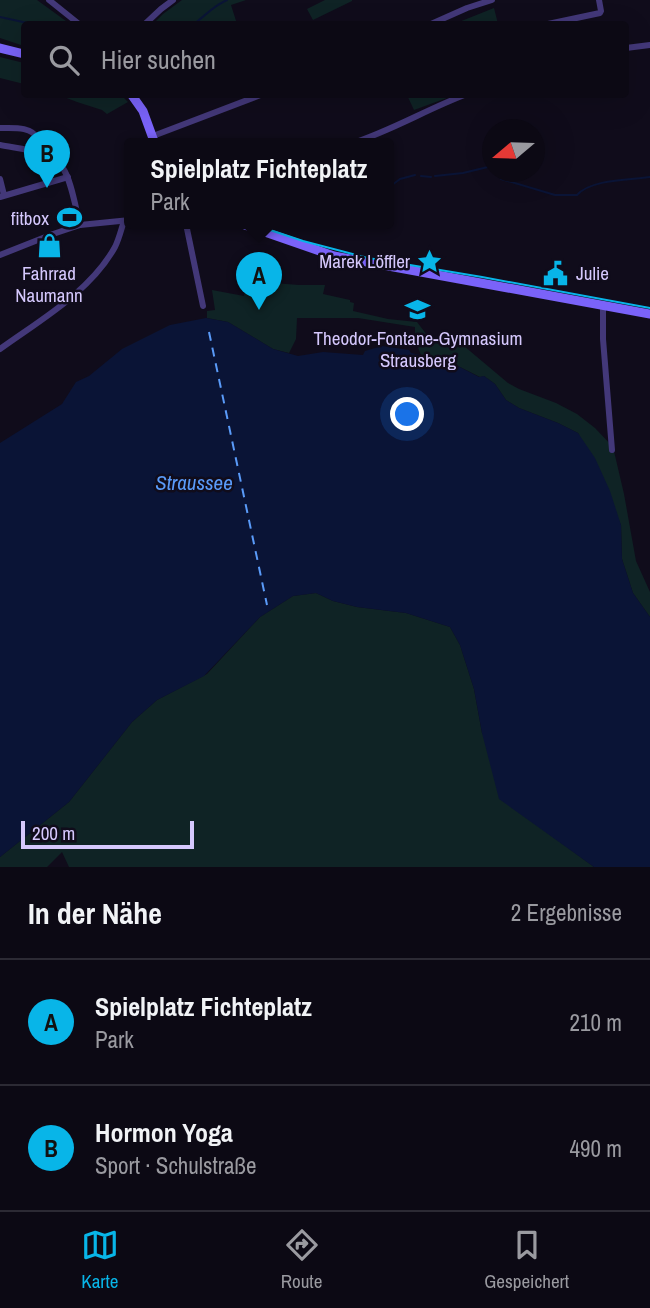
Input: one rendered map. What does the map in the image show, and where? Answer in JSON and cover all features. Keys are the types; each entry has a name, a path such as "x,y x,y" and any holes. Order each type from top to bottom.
{"street":[{"path":"49,0 75,21"},
{"path":"437,21 492,0"},
{"path":"562,21 600,13 599,0"},
{"path":"148,21 168,1"},
{"path":"629,48 650,45"},
{"path":"0,48 21,53"},
{"path":"134,98 143,111 153,138"},
{"path":"159,138 254,98"},
{"path":"369,138 457,98"},
{"path":"0,128 34,132 38,139 36,153"},
{"path":"0,145 36,153 55,160 62,166 68,177 80,225"},
{"path":"0,179 2,196 68,177"},
{"path":"0,255 80,225 124,221"},
{"path":"0,349 62,304 87,282 115,248 124,228"},
{"path":"187,229 203,306"},
{"path":"256,229 334,256 650,314"},
{"path":"603,305 603,339 612,450"}],"green space":[{"path":"0,0 37,0 66,21 21,21 21,45 0,38"},
{"path":"182,0 246,0 231,5 236,21 156,21"},
{"path":"325,0 352,1 313,20 307,9"},
{"path":"494,8 497,21 462,21"},
{"path":"0,57 21,62 21,83 0,78"},
{"path":"67,98 124,98 128,102 107,114"},
{"path":"408,98 447,98 414,110"},
{"path":"246,281 325,285 323,294 350,300 354,303 353,311 417,322 430,339 464,346 508,383 556,403 595,428 613,447 636,561 650,592 650,617 633,593 622,559 621,525 578,433 519,408 506,400 495,384 484,376 480,377 448,361 421,355 415,340 415,327 358,318 297,318 296,339 289,353 273,349 228,322 207,318 207,311 215,310 212,290 244,296"},
{"path":"316,593 333,601 406,613 450,627 460,645 474,689 482,733 545,831 594,867 69,867 62,852 47,867 0,867 0,857 69,802 132,722 157,700 207,674 260,617 293,596"}],"water":[{"name":"Straussee","path":"206,318 228,322 273,349 298,356 323,352 363,355 365,351 382,346 448,361 479,377 484,376 495,384 506,400 519,408 578,433 595,458 610,491 621,525 622,559 633,593 650,617 650,867 594,867 499,799 474,689 460,645 450,627 406,613 333,601 316,593 293,596 260,617 204,676 157,700 132,722 69,802 0,857 0,443 62,404 76,382 89,376 122,349 170,325"}],"waterway":[{"path":"198,21 227,0"},
{"path":"0,17 21,22"},
{"path":"435,176 482,168"},
{"path":"394,184 415,175"},
{"path":"421,176 431,177"},
{"path":"511,182 555,195 577,195 601,183 650,177"}],"ferry route":[{"path":"209,332 267,605"}],"tram line":[{"path":"267,229 368,258 650,308"}],"place":[{"name":"Hormon Yoga","path":"47,188"},
{"name":"fitbox","path":"69,218"},
{"name":"Fahrrad Naumann","path":"49,245"},
{"name":"Marek Löffler","path":"430,261"},
{"name":"Julie","path":"556,273"},
{"name":"Spielplatz Fichteplatz","path":"259,310"},
{"name":"Theodor-Fontane-Gymnasium Strausberg","path":"418,310"}]}
